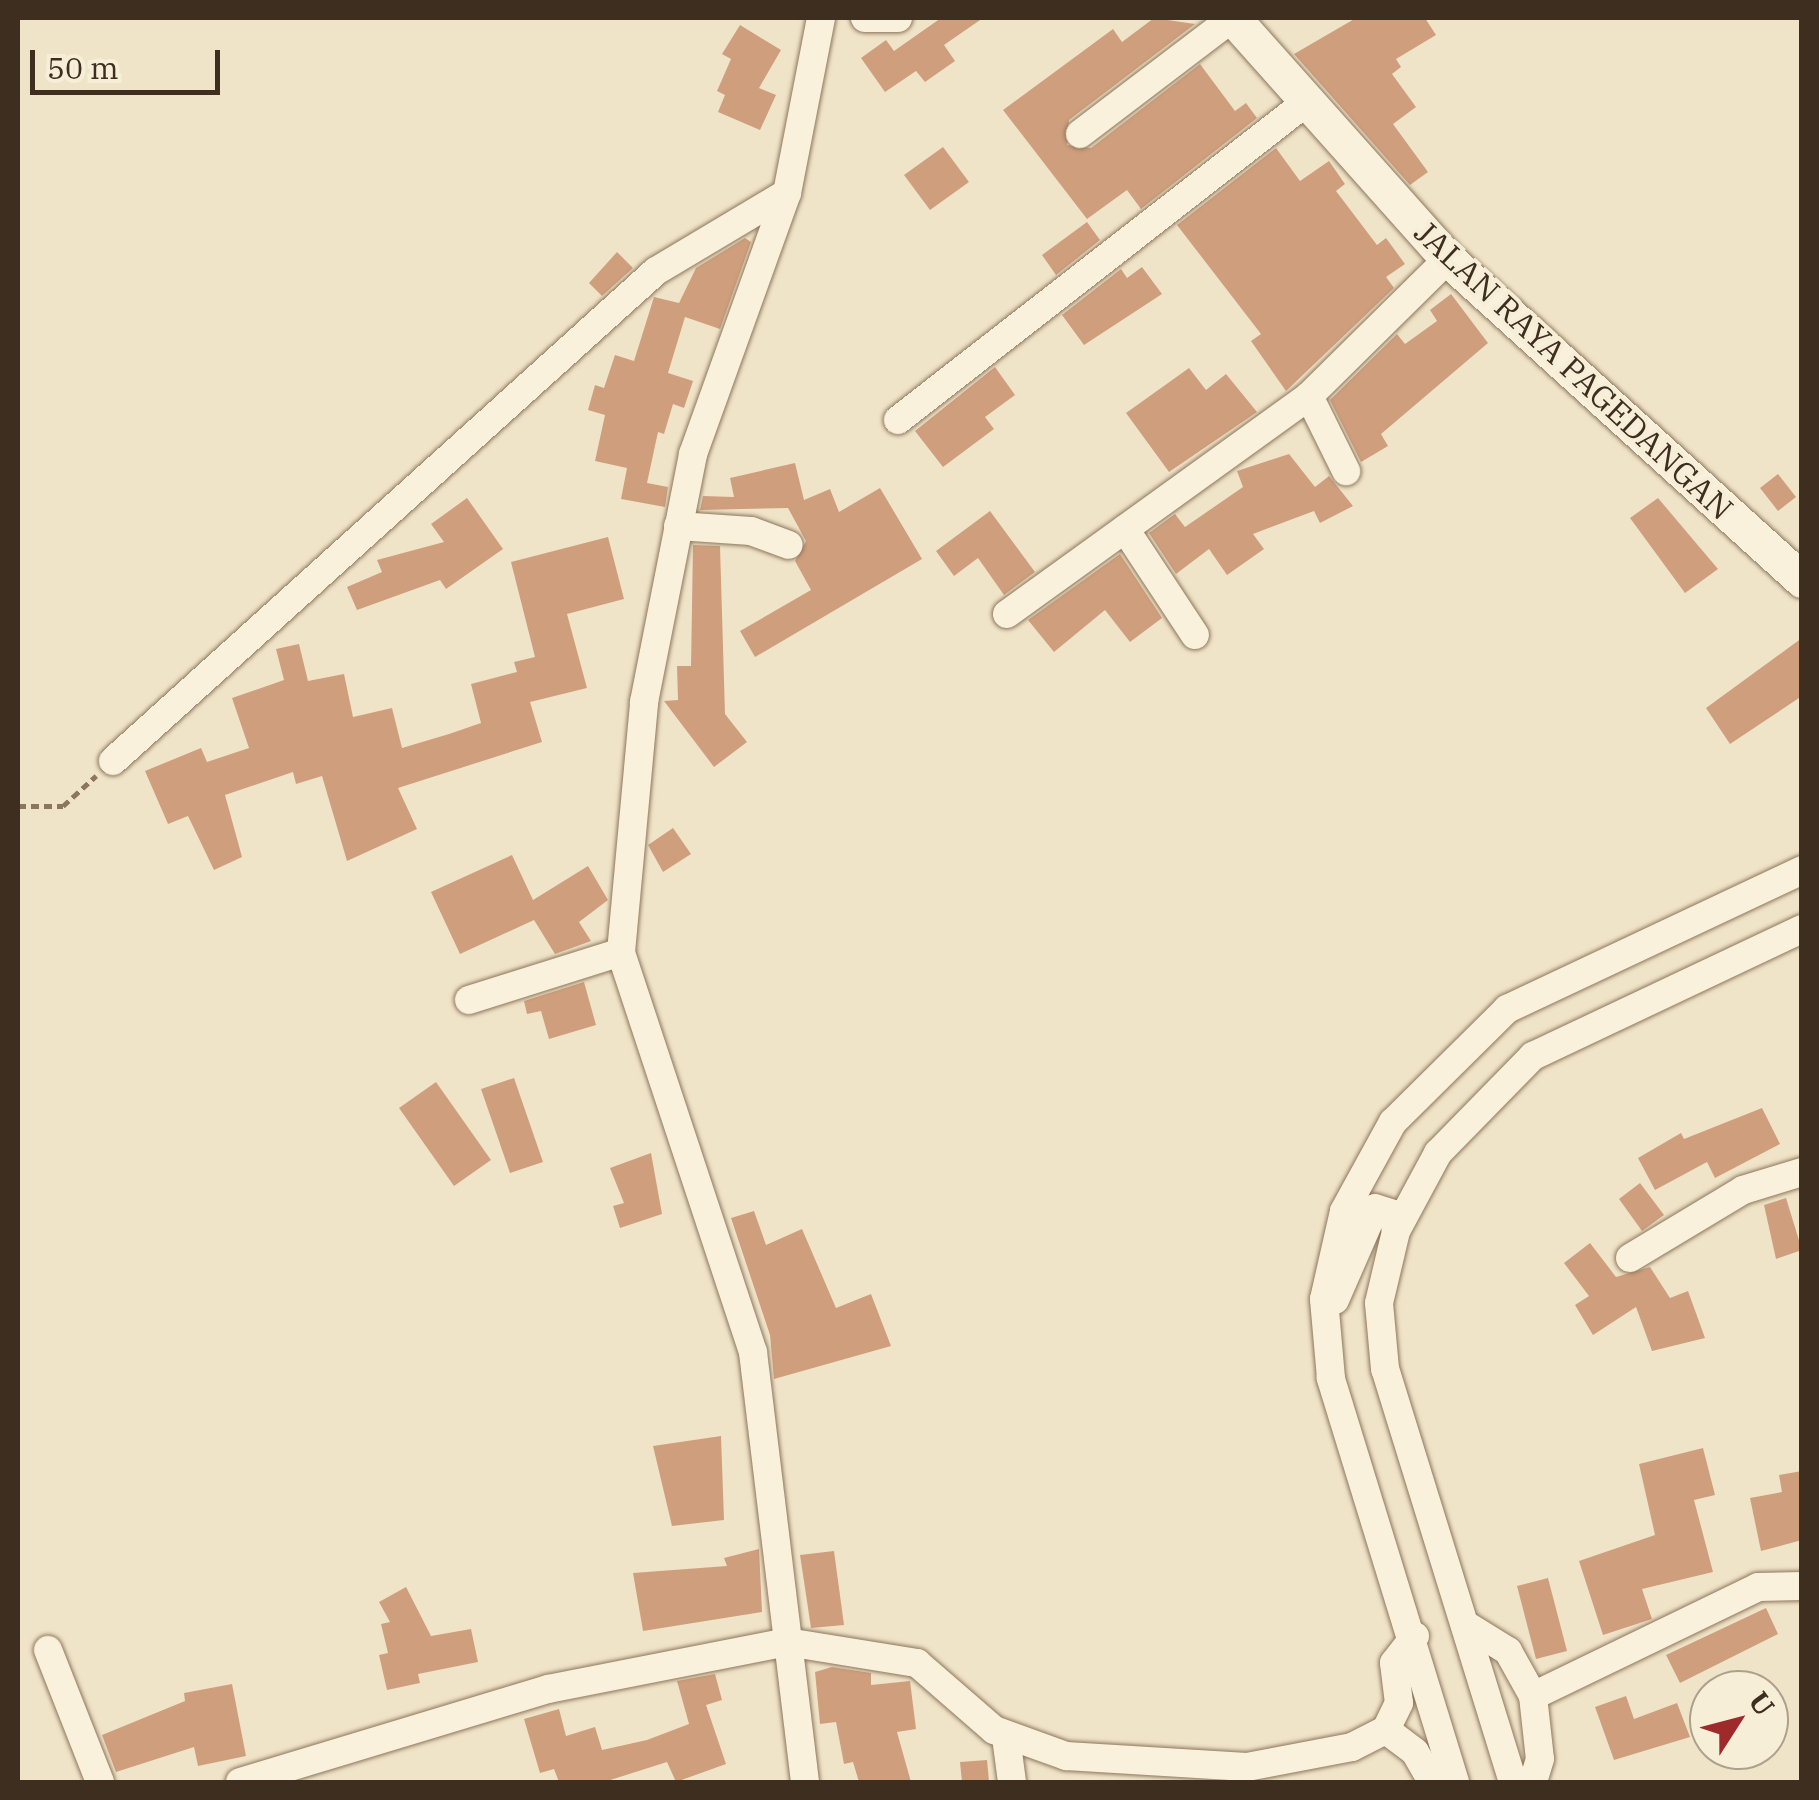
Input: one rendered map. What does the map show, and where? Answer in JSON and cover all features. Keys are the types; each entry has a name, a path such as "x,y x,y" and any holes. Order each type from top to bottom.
{"street":[{"path":"805,1782 749,1334 621,952 644,702 678,526 728,343 787,193 821,18"},
{"path":"865,18 898,18"},
{"path":"1080,134 1232,18"},
{"name":"JALAN RAYA PAGEDANGAN","path":"1232,18 1448,259 1802,580"},
{"path":"898,420 1309,100"},
{"path":"113,761 656,271 787,193"},
{"path":"1007,614 1309,396 1448,259"},
{"path":"1309,396 1346,471"},
{"path":"678,526 751,531 790,545"},
{"path":"1125,530 1195,635"},
{"path":"1455,1782 1414,1636 1349,1455 1326,1319 1344,1211 1393,1122 1507,1009 1802,870"},
{"path":"1513,1782 1469,1628 1385,1369 1379,1303 1402,1218 1438,1154 1534,1056 1802,929"},
{"path":"468,1000 621,952"},
{"path":"1630,1258 1743,1190 1802,1172"},
{"path":"1326,1319 1374,1208 1402,1218"},
{"path":"1533,1696 1758,1588 1802,1586"},
{"path":"1469,1628 1508,1651 1533,1696 1540,1759 1533,1782"},
{"path":"240,1782 548,1689 786,1642 917,1663 1006,1737 1066,1756 1247,1766 1352,1747 1386,1730 1398,1703 1394,1663 1414,1636"},
{"path":"48,1650 100,1782"},
{"path":"1386,1730 1415,1752 1432,1782"},
{"path":"1006,1737 1012,1782"}],"path":[{"path":"18,806 63,806 113,761"}],"building":[{"path":"941,18 983,18 944,45 955,61 925,82 916,71 885,92 861,58 886,40 894,51"},
{"path":"1154,18 1195,24 1069,120 1067,145 1091,148 1200,64 1235,111 1246,103 1257,118 1141,209 1127,190 1087,219 1003,110 1113,29 1122,42"},
{"path":"1356,18 1425,18 1436,35 1396,59 1401,67 1392,74 1416,107 1393,124 1428,172 1410,185 1294,54"},
{"path":"740,25 781,50 759,88 776,95 760,130 718,112 725,95 717,91 731,59 722,54"},
{"path":"943,147 969,182 930,210 904,175"},
{"path":"1276,148 1300,181 1329,161 1345,184 1336,191 1377,245 1386,238 1405,264 1386,277 1394,288 1286,391 1251,341 1261,334 1177,225"},
{"path":"1087,222 1100,240 1056,275 1042,255"},
{"path":"745,238 751,242 720,329 685,317 668,373 693,381 684,408 673,404 664,434 658,432 647,483 668,487 665,507 621,499 627,468 595,461 605,415 588,410 595,385 604,388 615,355 634,361 654,297 679,303 696,268"},
{"path":"617,252 633,268 602,296 589,283"},
{"path":"1142,267 1162,294 1084,345 1062,315 1121,269 1127,278"},
{"path":"1451,294 1488,343 1381,434 1388,446 1361,462 1330,400 1397,334 1405,344 1437,321 1430,310"},
{"path":"995,367 1015,395 985,417 994,429 943,467 915,431"},
{"path":"1189,368 1206,390 1226,374 1257,412 1169,472 1126,413"},
{"path":"1289,454 1315,487 1329,476 1353,506 1320,523 1314,511 1253,534 1264,549 1227,575 1209,549 1176,574 1149,533 1175,514 1185,527 1243,487 1237,471"},
{"path":"795,463 804,500 830,489 839,512 880,488 922,559 755,657 740,631 811,590 795,561 806,541 788,508 700,510 703,496 734,497 730,478"},
{"path":"1778,474 1796,497 1778,511 1760,488"},
{"path":"467,498 503,549 446,589 440,580 357,610 347,587 382,572 377,560 444,542 431,524"},
{"path":"1658,498 1718,569 1685,593 1630,518"},
{"path":"990,511 1035,572 1004,595 978,558 954,576 936,551"},
{"path":"608,537 624,599 567,614 587,688 530,702 542,742 398,788 417,829 347,861 322,776 296,784 293,772 225,795 242,857 214,870 188,816 168,824 145,771 201,748 207,762 249,748 232,698 284,680 276,649 299,644 308,681 344,674 353,717 392,708 402,748 449,734 481,723 471,684 517,672 514,662 535,657 511,562"},
{"path":"693,545 720,546 725,714 747,742 714,767 664,701 678,700 677,666 691,666"},
{"path":"1120,554 1162,618 1130,642 1105,610 1054,652 1028,620"},
{"path":"1802,638 1802,696 1730,744 1706,708"},
{"path":"673,828 691,854 663,872 648,845"},
{"path":"512,855 533,900 588,866 608,900 579,922 591,941 555,954 534,920 460,954 431,892"},
{"path":"584,982 596,1025 549,1039 541,1011 527,1014 524,1001"},
{"path":"514,1078 543,1162 510,1173 481,1089"},
{"path":"436,1082 491,1160 454,1186 399,1108"},
{"path":"1762,1108 1780,1144 1715,1178 1707,1162 1655,1190 1638,1158 1681,1133 1684,1139"},
{"path":"651,1153 662,1214 620,1228 613,1206 624,1203 610,1168"},
{"path":"1640,1183 1664,1215 1642,1231 1619,1199"},
{"path":"1786,1198 1802,1250 1776,1259 1764,1205"},
{"path":"754,1211 766,1245 802,1229 836,1308 871,1294 891,1346 774,1379 770,1335 731,1218"},
{"path":"1590,1243 1616,1277 1650,1267 1670,1298 1688,1291 1705,1338 1652,1351 1636,1307 1593,1335 1575,1305 1589,1296 1564,1263"},
{"path":"721,1436 724,1520 672,1526 653,1446"},
{"path":"1703,1448 1715,1495 1694,1500 1713,1572 1642,1589 1652,1619 1603,1635 1579,1561 1655,1535 1639,1464"},
{"path":"1802,1471 1802,1540 1761,1551 1750,1498 1782,1492 1779,1475"},
{"path":"759,1549 762,1612 643,1631 633,1573 727,1566 724,1558"},
{"path":"834,1551 844,1625 811,1628 800,1555"},
{"path":"1548,1578 1567,1651 1536,1659 1517,1586"},
{"path":"406,1587 431,1636 471,1629 478,1662 418,1674 420,1683 387,1690 379,1655 388,1653 381,1624 390,1622 379,1602"},
{"path":"1766,1608 1778,1634 1706,1670 1689,1670 1689,1678 1680,1683 1666,1655"},
{"path":"832,1667 871,1673 871,1685 910,1681 916,1729 897,1732 911,1782 859,1782 853,1762 844,1764 836,1722 820,1724 815,1672"},
{"path":"715,1674 722,1700 706,1705 726,1764 676,1782 667,1762 604,1782 559,1782 554,1769 540,1773 524,1719 559,1709 566,1736 595,1727 602,1750 647,1740 689,1724 677,1681"},
{"path":"232,1684 246,1756 198,1766 194,1747 116,1772 102,1735 185,1701 184,1693"},
{"path":"1626,1696 1634,1719 1677,1703 1689,1737 1614,1760 1595,1707"},
{"path":"987,1760 989,1781 962,1782 960,1762"}]}
